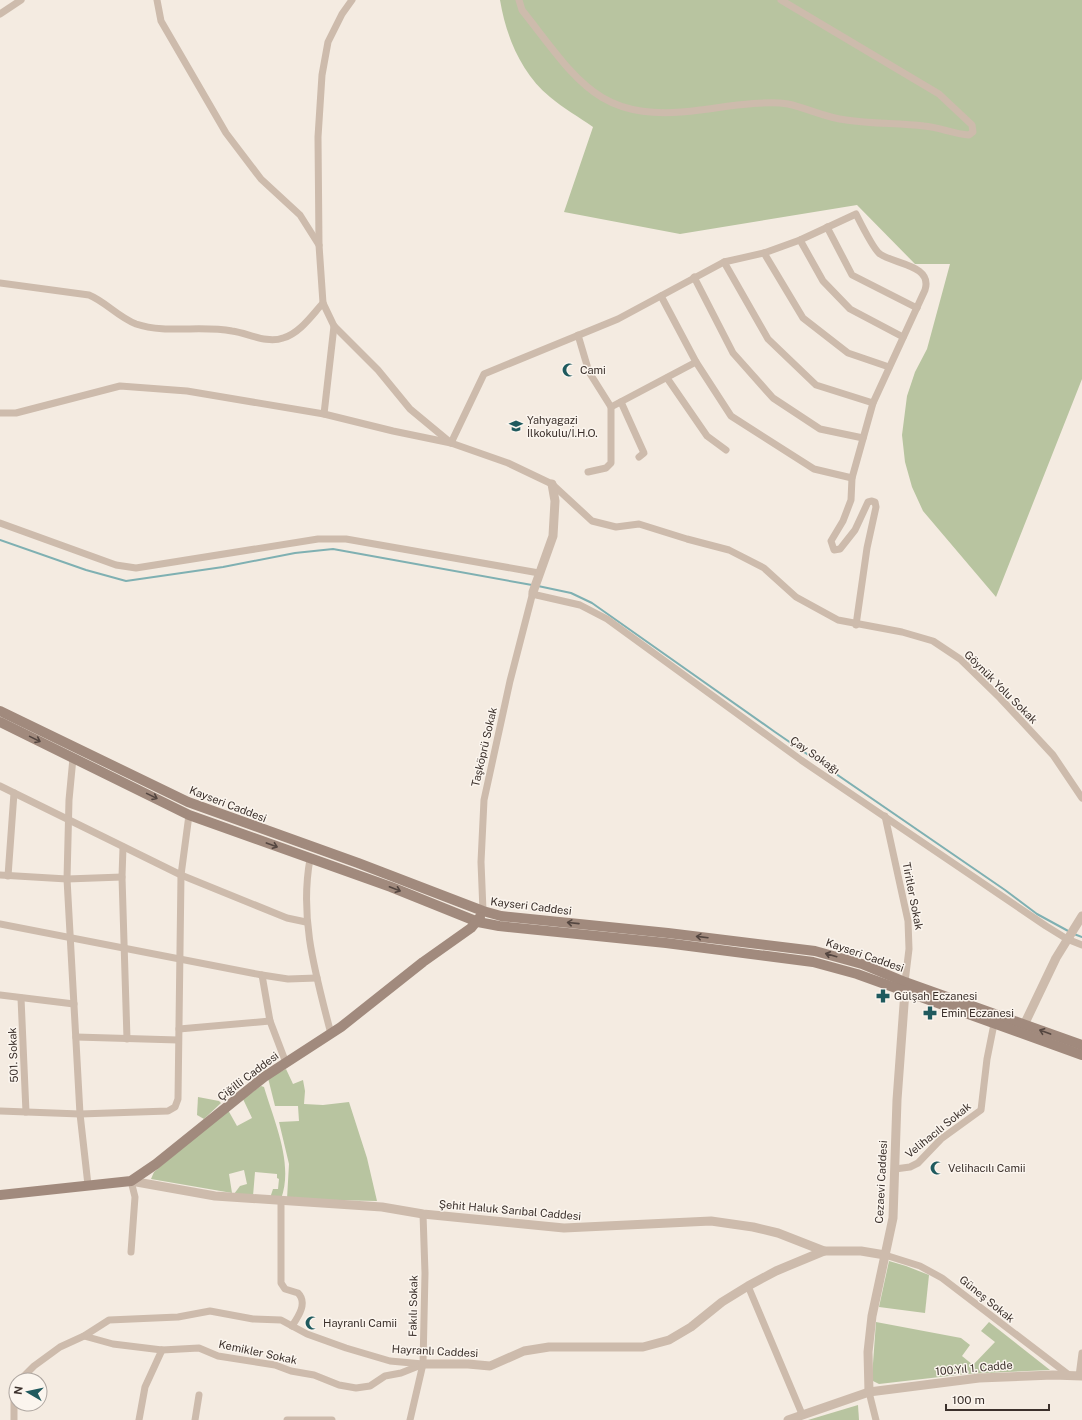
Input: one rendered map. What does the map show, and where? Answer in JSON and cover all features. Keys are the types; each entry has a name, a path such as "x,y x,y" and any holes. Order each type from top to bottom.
{"main road":[{"name":"Kayseri Caddesi","path":"0,711 188,802 358,863 483,911 501,916 808,950 862,964 905,986 994,1024 1082,1055"},
{"name":"Kayseri Caddesi","path":"0,722 189,815 391,887 478,922 498,926 666,943 813,962 905,986 1024,1024 1082,1045"},
{"name":"Çiğilli Caddesi","path":"130,1182 156,1164 246,1090 286,1062 331,1034 478,922 483,911"},
{"path":"0,1195 130,1182"}],"street":[{"path":"0,14 21,0"},
{"path":"157,0 161,21 226,133 261,179 300,216 319,245"},
{"path":"352,0 342,14 328,42 322,75 318,137 319,245 323,303 334,326 378,370 410,409 451,443"},
{"path":"519,0 522,10 578,80 597,96 623,108 653,112 689,112 741,104 787,104 845,120 926,126 960,135 969,135 973,132 972,125 939,94 781,0"},
{"path":"451,443 484,374 618,319 724,262 764,253 800,240 856,214 879,254 922,273 925,276 926,286 873,403 852,478 851,500 843,521 832,538 831,544 834,550 840,549 855,530 868,502 874,501 876,505 866,548 856,624"},
{"path":"827,227 852,275 916,308"},
{"path":"800,240 823,281 850,309 903,337"},
{"path":"764,253 802,318 848,353 889,367"},
{"path":"724,262 768,339 816,385 873,403"},
{"path":"694,277 733,353 773,398 820,429 863,438"},
{"path":"0,283 89,295 100,301 120,316 142,326 158,328 218,329 270,340 284,338 294,332 323,303"},
{"path":"660,296 696,362 731,416 814,469 852,478"},
{"path":"324,414 334,326"},
{"path":"578,335 589,372 611,407 611,463 606,468 588,472"},
{"path":"611,407 696,362"},
{"path":"667,378 707,436 726,450"},
{"path":"0,413 16,413 120,386 187,391 324,414 393,432 451,443"},
{"path":"621,402 644,453 639,457"},
{"name":"Göynük Yolu Sokak","path":"451,443 508,463 552,484 592,521 616,527 639,524 729,550 764,568 796,597 838,620 902,632 933,641 960,659 1000,698 1053,755 1082,798"},
{"path":"532,593 553,536 555,501 552,484"},
{"path":"0,524 116,565 136,568 318,539 346,539 539,573"},
{"name":"Çay Sokağı","path":"532,593 580,605 607,619 801,760 1068,938 1082,945"},
{"name":"Taşköprü Sokak","path":"483,911 481,862 484,800 532,593"},
{"path":"73,758 68,819 67,879 80,1114 88,1185"},
{"path":"0,786 181,875 287,918 306,922"},
{"path":"8,876 14,793"},
{"path":"0,1111 80,1114 168,1111 173,1109 178,1099 181,875 189,815"},
{"name":"Tiritler Sokak","path":"886,816 908,921 909,949 905,986"},
{"path":"123,846 123,948 127,1039"},
{"path":"310,858 306,891 306,922 317,978 331,1034"},
{"path":"0,875 67,879 122,877"},
{"path":"1024,1024 1043,983 1068,938 1080,921"},
{"path":"0,924 262,975 288,979 317,978"},
{"path":"262,975 270,1020 286,1062"},
{"name":"Cezaevi Caddesi","path":"876,1420 869,1392 868,1352 872,1316 892,1218 897,1100 905,986"},
{"path":"0,996 74,1004"},
{"name":"501. Sokak","path":"21,998 26,1112"},
{"path":"179,1029 270,1020"},
{"name":"Velihacılı Sokak","path":"895,1169 910,1167 918,1163 941,1139 981,1110 987,1059 994,1024"},
{"path":"76,1038 178,1040"},
{"path":"130,1182 135,1197 132,1252"},
{"name":"Şehit Haluk Sarıbal Caddesi","path":"130,1182 215,1196 281,1202 382,1207 423,1214 564,1228 711,1221 753,1226 778,1233 824,1251 861,1251 885,1255"},
{"path":"281,1202 281,1283 285,1289 298,1294 302,1301 298,1316 292,1326"},
{"name":"Fakılı Sokak","path":"410,1420 423,1364 425,1273 423,1214"},
{"name":"Hayranlı Caddesi","path":"28,1372 60,1347 84,1336 109,1320 178,1317 210,1311 253,1319 281,1320 307,1334 346,1348 390,1361 423,1364 468,1364 490,1366 524,1351 549,1347 643,1348 669,1340 691,1327 722,1302 748,1286 776,1271 824,1251"},
{"name":"Güneş Sokak","path":"885,1255 920,1266 942,1278 1069,1375"},
{"path":"748,1286 802,1414"},
{"name":"Kemikler Sokak","path":"84,1336 113,1344 162,1350 199,1348 218,1356 275,1365 291,1371 314,1375 339,1385 356,1388 370,1386 385,1376 401,1373 423,1364"},
{"path":"139,1420 146,1387 162,1350"},
{"path":"1080,1376 1082,1354"},
{"name":"100.Yıl 1. Cadde","path":"788,1420 869,1392 979,1378 1069,1375 1080,1376"},
{"path":"195,1420 199,1394"},
{"path":"287,1420 332,1420"}],"green space":[{"path":"500,0 1082,0 1082,379 996,597 923,511 912,487 905,462 902,435 907,396 915,372 927,349 950,264 915,264 857,205 680,234 564,212 593,127 550,97 531,77 516,53 506,27"},
{"path":"286,1069 293,1084 303,1080 305,1091 304,1104 323,1105 349,1102 367,1158 377,1201 287,1199 289,1164 279,1122 299,1121 298,1106 275,1106 268,1078"},
{"path":"261,1086 264,1087 273,1114 284,1157 284,1186 281,1199 270,1198 273,1189 278,1189 279,1179 277,1178 277,1174 255,1172 253,1196 234,1194 240,1186 247,1184 244,1170 229,1174 232,1193 151,1179 154,1172 228,1110 237,1126 252,1118 243,1099"},
{"path":"198,1097 219,1101 221,1103 204,1119 197,1115"},
{"path":"889,1261 929,1275 925,1313 879,1307"},
{"path":"876,1322 961,1338 970,1345 962,1356 973,1365 995,1342 981,1331 989,1322 1050,1370 966,1374 879,1384 873,1381 872,1377"},
{"path":"858,1405 859,1420 808,1420"}],"waterway":[{"path":"0,540 86,570 126,581 223,567 295,553 333,549 532,585"},
{"path":"538,586 571,593 592,603 775,732 1005,890 1037,914 1070,932"},
{"path":"1074,934 1082,937"}],"place":[{"name":"Cami","path":"569,370"},
{"name":"Yahyagazi İlkokulu/İ.H.O.","path":"516,426"},
{"name":"Gülşah Eczanesi","path":"883,996"},
{"name":"Emin Eczanesi","path":"930,1013"},
{"name":"Velihacılı Camii","path":"937,1168"},
{"name":"Hayranlı Camii","path":"312,1323"}]}
